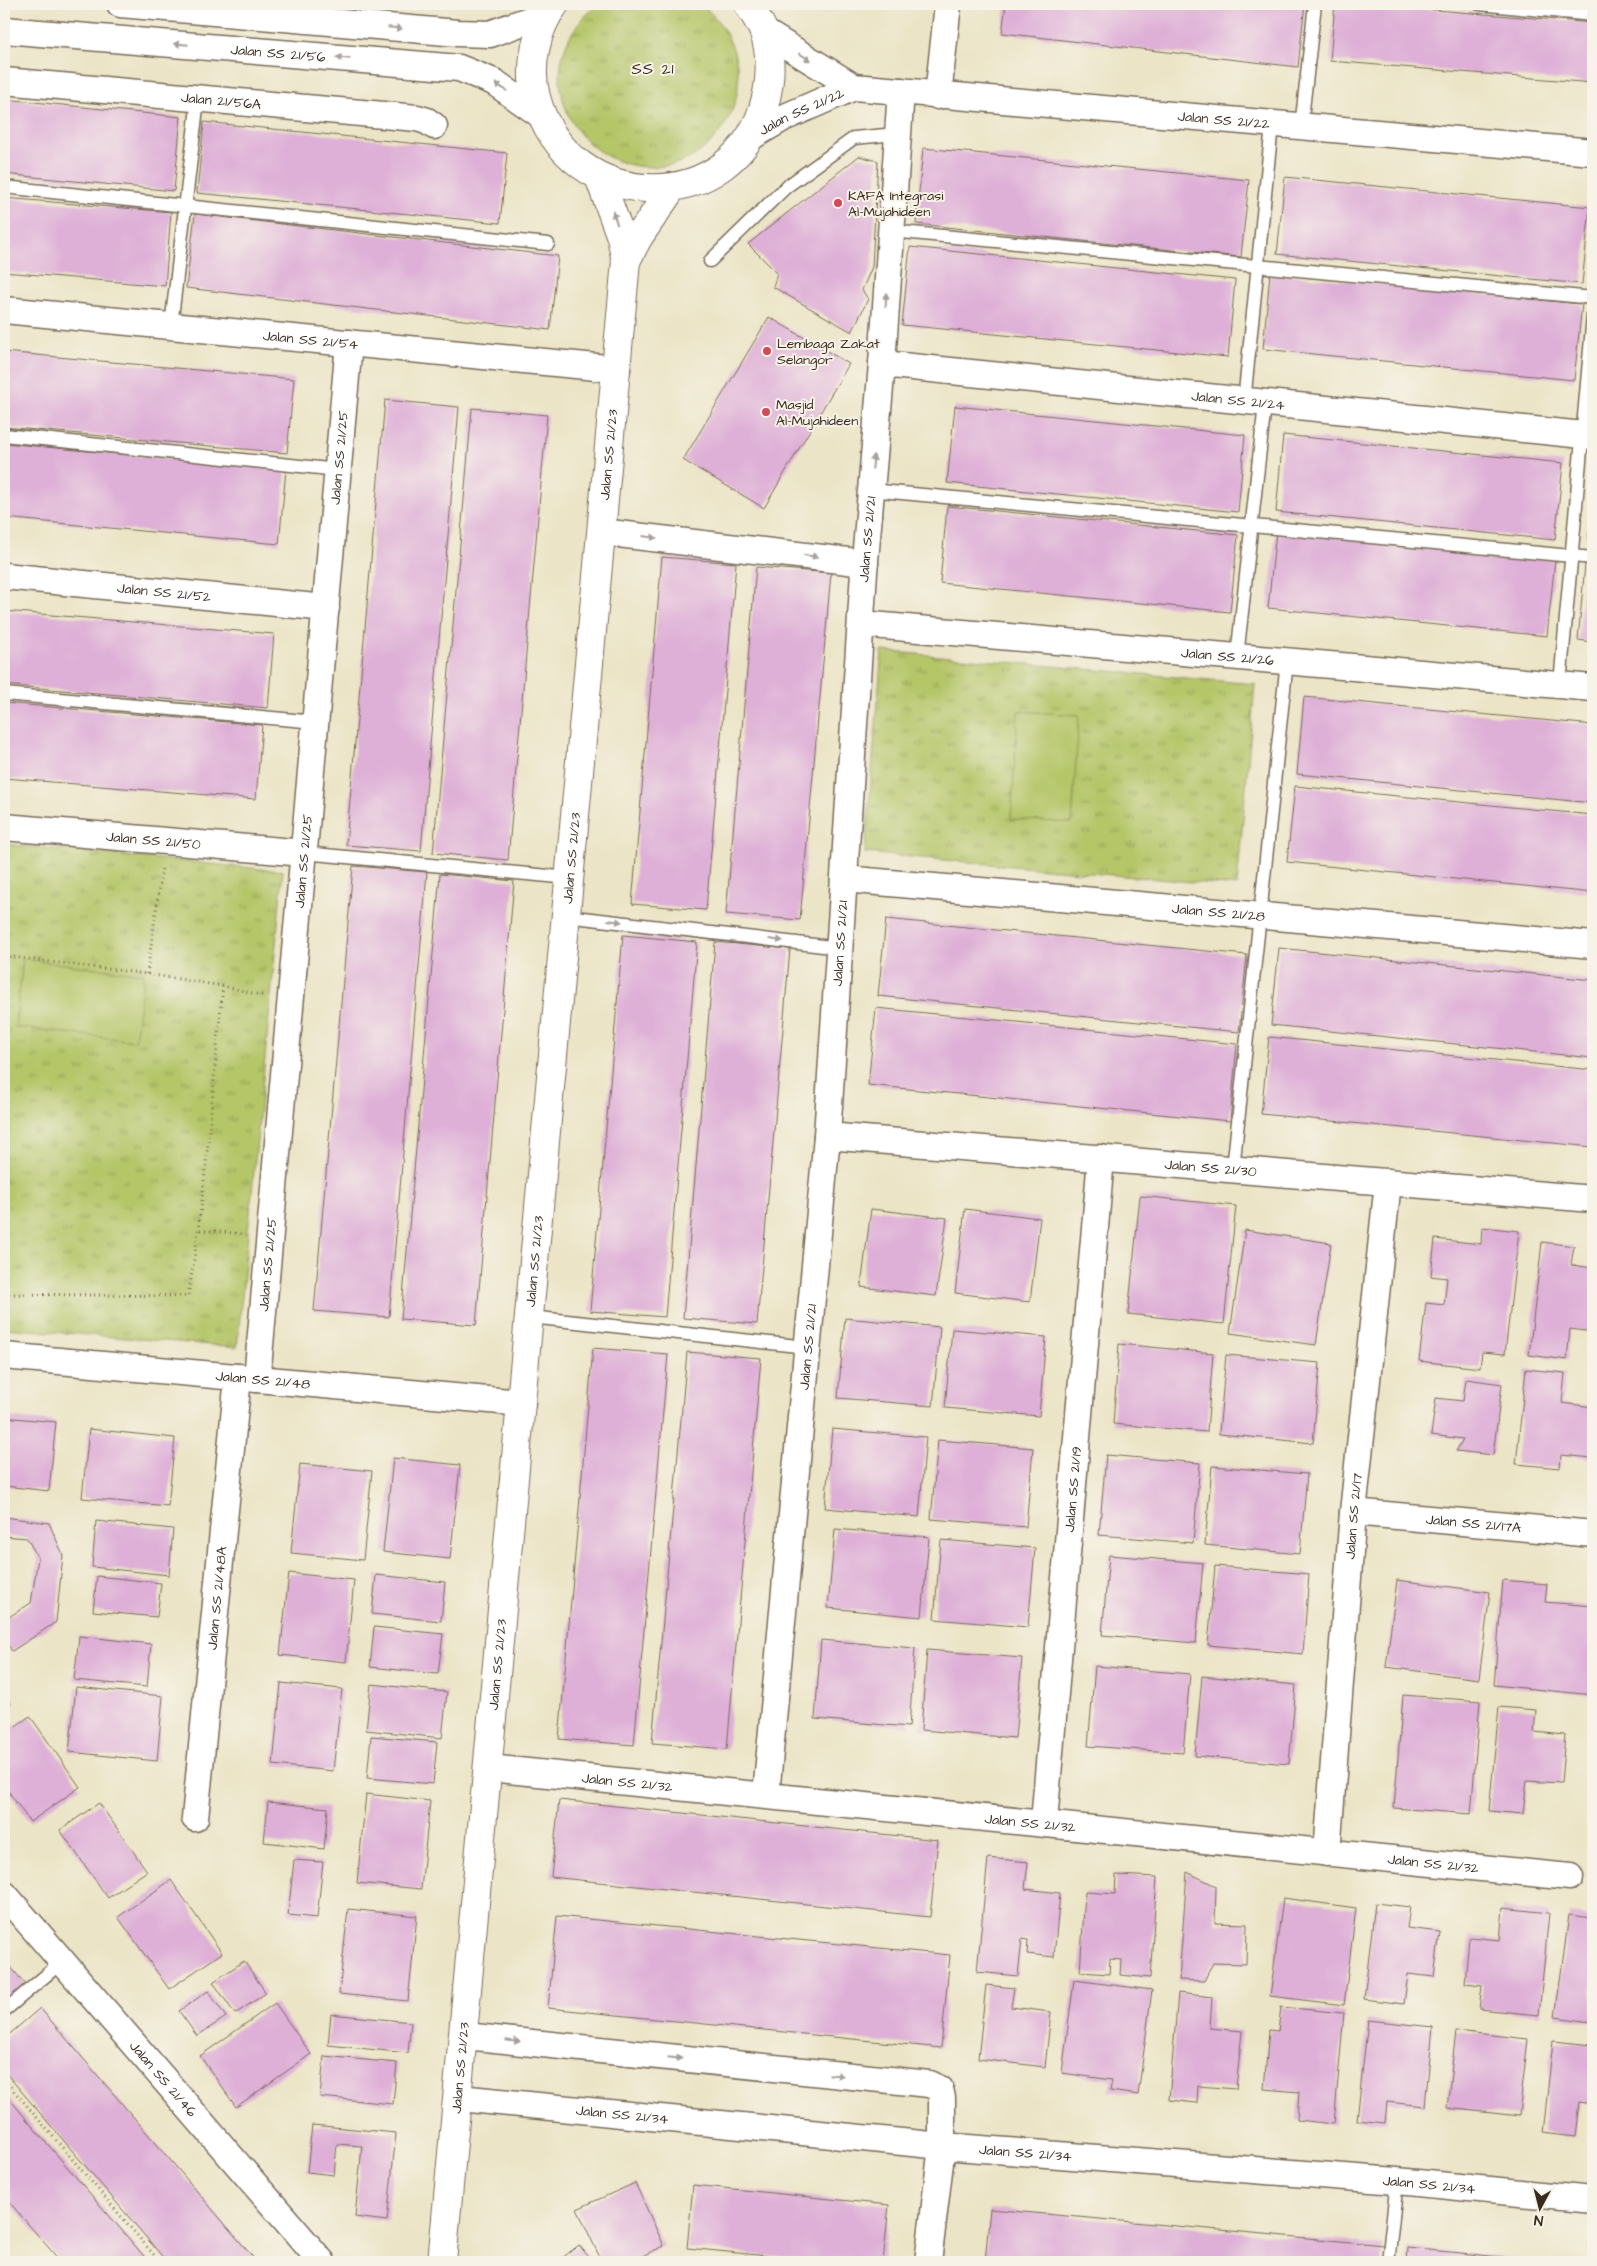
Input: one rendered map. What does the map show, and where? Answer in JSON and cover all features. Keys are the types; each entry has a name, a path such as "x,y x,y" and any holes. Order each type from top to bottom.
{"street":[{"path":"120,4 458,34 490,34 551,8"},
{"path":"551,8 535,48 533,87 541,115 555,140 574,161 599,177 630,187 647,190 672,188 702,178 728,162 749,138 763,111 769,85 770,58 763,31 748,4"},
{"path":"938,96 948,4"},
{"name":"Jalan SS 21/56","path":"4,30 459,68 494,82 541,115"},
{"name":"Jalan SS 21/22","path":"763,31 854,87 938,96 1593,152"},
{"name":"Jalan 21/56A","path":"4,81 417,118 434,126"},
{"name":"Jalan SS 21/22","path":"749,138 783,118 854,87"},
{"name":"Jalan SS 21/21","path":"766,1795 828,1136 870,490 882,364 896,134 901,91"},
{"name":"Jalan SS 21/23","path":"442,2262 459,2098 626,261 622,237 599,177"},
{"name":"Jalan SS 21/23","path":"626,261 638,238 672,188"},
{"name":"Jalan SS 21/54","path":"4,310 616,369"},
{"name":"Jalan SS 21/25","path":"248,1378 269,1237 350,343"},
{"name":"Jalan SS 21/24","path":"882,364 1588,436"},
{"path":"601,532 865,563"},
{"name":"Jalan SS 21/52","path":"4,576 326,608"},
{"name":"Jalan SS 21/26","path":"861,624 1593,688"},
{"name":"Jalan SS 21/50","path":"4,827 304,853"},
{"name":"Jalan SS 21/28","path":"844,879 1593,945"},
{"name":"Jalan SS 21/30","path":"828,1136 1593,1199"},
{"name":"Jalan SS 21/19","path":"1044,1822 1101,1158"},
{"name":"Jalan SS 21/17","path":"1327,1852 1353,1512 1388,1182"},
{"name":"Jalan SS 21/48","path":"4,1356 522,1403"},
{"name":"Jalan SS 21/48A","path":"195,1818 248,1378"},
{"name":"Jalan SS 21/17A","path":"1353,1512 1593,1534"},
{"name":"Jalan SS 21/32","path":"489,1768 1044,1822 1570,1877"},
{"name":"Jalan SS 21/46","path":"4,1894 322,2262"},
{"path":"464,2036 929,2084 940,2089 942,2098 942,2146 928,2262"},
{"name":"Jalan SS 21/34","path":"459,2098 942,2146 1397,2181 1593,2200"}],"lane":[{"path":"1302,127 1315,4"},
{"path":"1480,4 1593,15"},
{"path":"171,326 198,99"},
{"path":"1237,657 1251,526 1258,266 1272,125"},
{"path":"710,261 786,187 854,138 896,134"},
{"path":"4,187 548,244"},
{"path":"891,231 1593,298"},
{"path":"1560,684 1571,556 1588,436 1593,316"},
{"path":"4,435 338,470"},
{"path":"870,490 1593,558"},
{"path":"1233,1169 1287,661"},
{"path":"4,694 316,722"},
{"path":"304,853 570,878"},
{"path":"566,916 840,948"},
{"path":"530,1318 807,1347"},
{"path":"4,2011 63,1961"},
{"path":"1388,2262 1397,2181"}],"path":[{"path":"147,974 165,841"},
{"path":"4,956 147,974 223,986 291,1001"},
{"path":"4,1294 188,1296 200,1230 210,1102 223,986"},
{"path":"200,1230 269,1237"},
{"path":"4,2079 160,2262"}],"green space":[{"path":"696,3 707,10 720,24 728,37 737,63 738,90 735,103 722,129 700,152 682,161 663,166 652,167 621,162 596,149 577,129 564,105 560,78 564,51 577,26 600,4"},
{"path":"882,651 1255,684 1237,886 865,853"},
{"path":"1018,711 1079,715 1072,823 1011,819"},
{"path":"4,844 283,871 237,1347 4,1328"},
{"path":"23,959 144,974 135,1041 15,1027"}],"building":[{"path":"1006,4 1305,4 1298,67 1002,33"},
{"path":"1335,4 1364,4 1593,23 1593,83 1330,61"},
{"path":"4,99 181,117 174,191 4,174"},
{"path":"204,122 507,153 500,223 197,193"},
{"path":"923,148 1249,180 1241,257 916,224"},
{"name":"KAFA Integrasi Al-Mujahideen","path":"859,156 878,161 872,267 862,290 868,299 852,332 773,287 777,273 748,244"},
{"path":"1285,177 1590,207 1582,284 1277,254"},
{"path":"4,198 171,212 165,286 4,272"},
{"path":"195,214 558,256 550,330 186,288"},
{"path":"910,247 1235,280 1228,357 902,325"},
{"path":"1270,273 1582,304 1574,380 1263,349"},
{"name":"Masjid Al-Mujahideen","path":"769,317 849,364 764,508 683,460"},
{"path":"4,352 294,379 287,453 4,427"},
{"path":"385,400 459,407 421,851 346,845"},
{"path":"955,406 1245,435 1238,512 947,483"},
{"path":"472,408 547,415 508,860 433,853"},
{"path":"1283,435 1563,463 1555,540 1276,512"},
{"path":"4,443 286,470 279,544 4,518"},
{"path":"1592,504 1593,543 1588,543"},
{"path":"947,506 1238,535 1230,612 940,583"},
{"path":"1276,531 1555,559 1547,636 1268,608"},
{"path":"662,557 736,563 706,910 632,904"},
{"path":"1585,564 1593,564 1593,642 1578,640"},
{"path":"756,567 831,573 800,920 726,914"},
{"path":"4,611 274,634 268,708 4,685"},
{"path":"1304,697 1593,725 1593,803 1297,774"},
{"path":"4,703 262,725 256,799 4,778"},
{"path":"1295,786 1593,815 1593,893 1287,862"},
{"path":"353,866 427,872 389,1317 314,1311"},
{"path":"440,874 514,881 476,1325 401,1319"},
{"path":"886,919 1247,955 1239,1032 878,996"},
{"path":"623,935 697,942 665,1317 590,1311"},
{"path":"715,942 790,949 757,1324 683,1318"},
{"path":"1279,948 1593,980 1593,1058 1271,1025"},
{"path":"876,1008 1237,1044 1230,1121 868,1085"},
{"path":"1269,1037 1593,1070 1593,1147 1261,1114"},
{"path":"1140,1196 1236,1206 1224,1324 1128,1314"},
{"path":"871,1209 947,1218 936,1296 861,1287"},
{"path":"965,1209 1040,1218 1030,1302 955,1293"},
{"path":"1482,1227 1519,1231 1505,1354 1482,1352 1480,1368 1419,1361 1426,1303 1444,1305 1447,1278 1431,1276 1435,1239 1481,1244"},
{"path":"1245,1230 1331,1243 1316,1345 1230,1333"},
{"path":"1542,1242 1574,1246 1571,1265 1593,1268 1593,1332 1570,1329 1567,1360 1529,1355"},
{"path":"845,1318 940,1327 933,1406 838,1398"},
{"path":"952,1329 1046,1337 1039,1416 945,1408"},
{"path":"1119,1344 1213,1353 1207,1432 1113,1424"},
{"path":"593,1348 668,1354 634,1745 559,1739"},
{"path":"687,1352 761,1358 727,1749 652,1743"},
{"path":"1226,1355 1320,1363 1313,1443 1219,1434"},
{"path":"1526,1369 1565,1373 1562,1403 1593,1407 1593,1458 1561,1455 1560,1468 1516,1464"},
{"path":"1466,1379 1502,1384 1493,1455 1456,1451 1463,1439 1431,1435 1436,1398 1463,1401"},
{"path":"4,1417 56,1422 49,1491 4,1486"},
{"path":"89,1429 175,1438 168,1506 82,1498"},
{"path":"832,1429 926,1437 919,1517 825,1508"},
{"path":"938,1440 1033,1448 1026,1527 931,1519"},
{"path":"1106,1455 1200,1463 1193,1543 1099,1535"},
{"path":"393,1458 460,1465 450,1559 383,1552"},
{"path":"300,1464 372,1471 363,1560 291,1553"},
{"path":"1212,1466 1307,1474 1300,1554 1205,1545"},
{"path":"4,1517 49,1523 63,1555 56,1622 12,1651 4,1639 4,1620 31,1603 38,1558 27,1538 4,1536"},
{"path":"96,1521 173,1529 169,1575 92,1567"},
{"path":"835,1529 929,1537 922,1617 828,1608"},
{"path":"941,1540 1035,1548 1028,1627 934,1619"},
{"path":"1109,1555 1203,1563 1196,1643 1102,1635"},
{"path":"1215,1566 1309,1574 1303,1654 1208,1645"},
{"path":"289,1573 354,1580 346,1662 280,1655"},
{"path":"376,1575 445,1582 441,1621 372,1614"},
{"path":"97,1576 161,1583 157,1617 93,1611"},
{"path":"1397,1580 1490,1592 1479,1679 1386,1667"},
{"path":"1503,1580 1547,1584 1545,1602 1593,1606 1593,1695 1494,1685"},
{"path":"374,1627 443,1634 438,1674 370,1667"},
{"path":"79,1636 151,1644 147,1687 74,1680"},
{"path":"821,1640 915,1648 909,1727 815,1719"},
{"path":"927,1650 1022,1658 1015,1738 921,1730"},
{"path":"1095,1666 1190,1674 1183,1753 1088,1746"},
{"path":"1202,1676 1296,1685 1289,1764 1195,1756"},
{"path":"281,1683 342,1689 333,1771 273,1765"},
{"path":"371,1684 447,1692 442,1738 366,1730"},
{"path":"76,1687 163,1696 157,1761 69,1752"},
{"path":"4,1693 11,1704 4,1709"},
{"path":"1403,1695 1480,1701 1471,1814 1394,1808"},
{"path":"1499,1707 1536,1710 1534,1732 1565,1735 1561,1783 1527,1781 1523,1814 1489,1811"},
{"path":"30,1716 80,1787 30,1822 4,1785 4,1734"},
{"path":"371,1736 437,1742 433,1784 367,1778"},
{"path":"366,1794 430,1801 421,1889 357,1883"},
{"path":"559,1800 938,1840 930,1917 551,1877"},
{"path":"268,1802 328,1808 324,1849 264,1842"},
{"path":"99,1803 147,1871 108,1898 60,1830"},
{"path":"988,1858 1028,1862 1025,1889 1060,1893 1054,1957 1027,1954 1028,1940 1022,1939 1018,1976 977,1972"},
{"path":"294,1860 323,1862 317,1918 288,1915"},
{"path":"1187,1872 1216,1886 1215,1923 1247,1924 1246,1964 1213,1963 1204,1981 1179,1980"},
{"path":"1116,1875 1157,1877 1150,1978 1120,1975 1121,1960 1110,1959 1109,1974 1080,1972 1085,1892 1115,1894"},
{"path":"171,1880 222,1953 169,1989 118,1917"},
{"path":"1283,1898 1356,1908 1344,2005 1270,1996"},
{"path":"1375,1903 1410,1907 1407,1928 1440,1932 1434,1977 1408,1974 1404,2004 1364,1999"},
{"path":"1503,1908 1549,1913 1539,2015 1479,2009 1482,1985 1465,1983 1469,1937 1500,1940"},
{"path":"348,1909 417,1916 408,2001 339,1994"},
{"path":"1569,1915 1593,1918 1592,2022 1555,2017"},
{"path":"557,1916 950,1955 941,2048 548,2008"},
{"path":"4,1959 25,1984 4,2003"},
{"path":"244,1961 266,1993 235,2014 213,1982"},
{"path":"1074,1980 1152,1990 1138,2095 1110,2091 1112,2080 1062,2073"},
{"path":"986,1985 1014,1988 1011,2007 1051,2012 1045,2067 978,2059"},
{"path":"208,1991 226,2017 197,2036 179,2011"},
{"path":"1178,1993 1212,1997 1210,2028 1242,2031 1236,2089 1198,2086 1197,2103 1169,2100"},
{"path":"275,2003 311,2054 236,2107 200,2056"},
{"path":"1281,2007 1344,2013 1334,2124 1297,2120 1299,2092 1264,2089 1269,2030 1278,2031"},
{"path":"40,2008 257,2262 167,2262 4,2071 4,2039"},
{"path":"331,2014 411,2022 408,2053 328,2045"},
{"path":"1368,2020 1433,2027 1425,2106 1387,2102 1385,2123 1357,2120"},
{"path":"1456,2031 1528,2039 1519,2116 1447,2108"},
{"path":"1553,2041 1593,2045 1593,2119 1588,2118 1590,2104 1579,2102 1575,2137 1543,2133"},
{"path":"324,2056 397,2063 393,2104 320,2097"},
{"path":"4,2092 149,2262 61,2262 4,2196"},
{"path":"312,2125 396,2133 387,2221 355,2217 362,2146 337,2144 334,2175 307,2172"},
{"path":"635,2183 664,2246 629,2262 602,2262 577,2209"},
{"path":"693,2185 889,2205 883,2262 829,2262 687,2248"},
{"path":"990,2209 1384,2245 1382,2262 985,2262"},
{"path":"579,2245 593,2262 557,2262"},
{"path":"1408,2248 1522,2259 1541,2262 1407,2262"}],"place":[{"name":"KAFA Integrasi Al-Mujahideen","path":"838,203"},
{"name":"Lembaga Zakat Selangor","path":"767,351"},
{"name":"Masjid Al-Mujahideen","path":"766,412"}],"district":[{"name":"SS 21","path":"653,68"}]}
